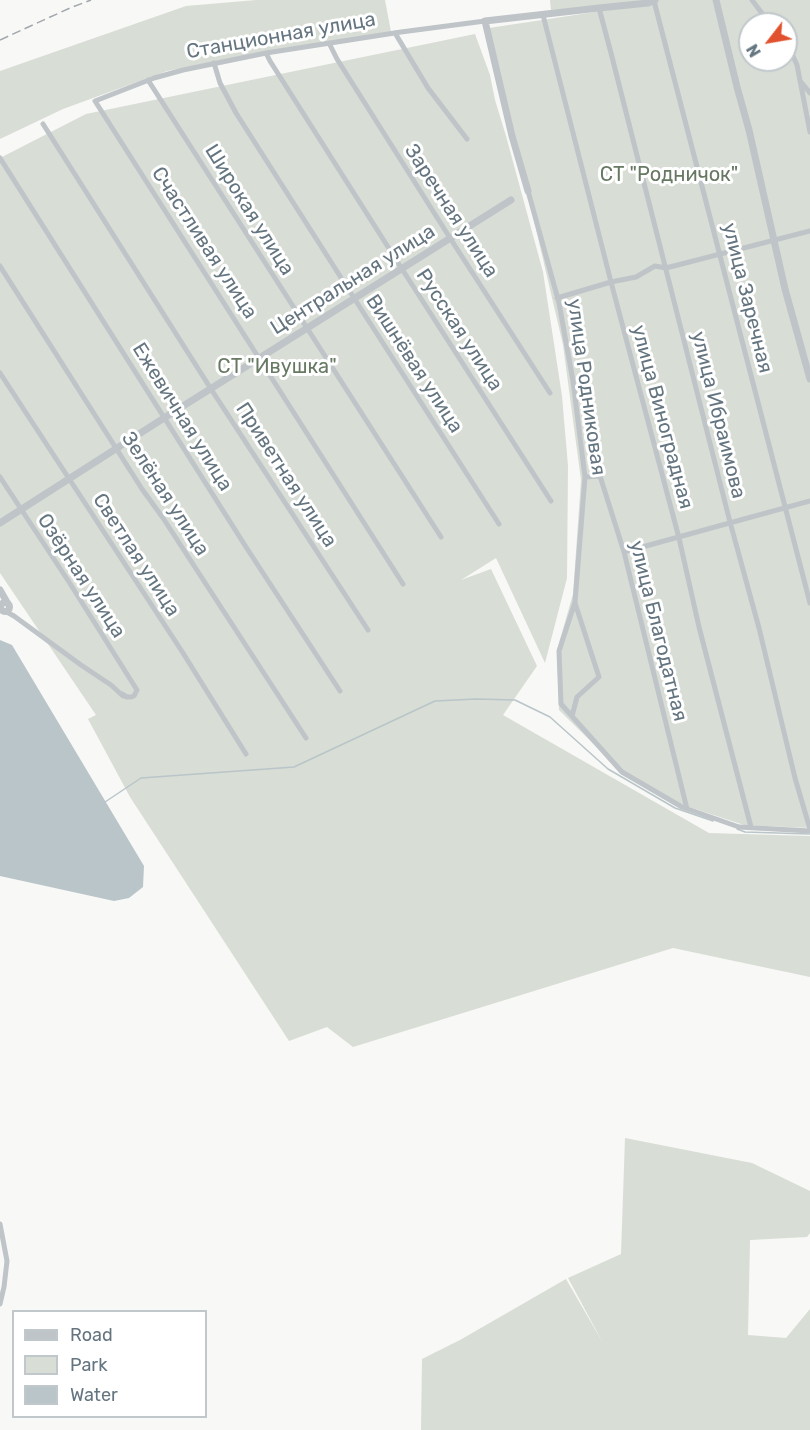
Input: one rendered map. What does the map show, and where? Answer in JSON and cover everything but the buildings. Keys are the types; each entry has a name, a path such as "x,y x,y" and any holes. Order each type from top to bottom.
{"street":[{"path":"716,0 785,289 810,378"},
{"name":"Станционная улица","path":"94,101 148,80 183,70 266,52 485,21 655,1"},
{"name":"улица Заречная","path":"655,1 810,603"},
{"name":"улица Ибраимова","path":"598,8 810,830"},
{"name":"улица Виноградная","path":"543,15 679,538 699,627 751,827"},
{"name":"улица Родниковая","path":"485,21 512,136 557,298 573,381 585,477 575,602 559,651 561,704 622,772 687,809 739,826 810,830"},
{"path":"395,33 428,88 467,139"},
{"name":"Заречная улица","path":"329,43 550,393"},
{"name":"Русская улица","path":"266,52 551,501"},
{"name":"Вишнёвая улица","path":"214,63 220,83 236,113 499,524"},
{"path":"798,70 810,132"},
{"name":"Широкая улица","path":"148,80 441,537"},
{"path":"800,81 810,93"},
{"name":"Счастливая улица","path":"94,101 403,584"},
{"name":"Приветная улица","path":"42,124 368,630"},
{"name":"Ежевичная улица","path":"0,159 340,691"},
{"name":"Центральная улица","path":"0,523 511,200"},
{"path":"557,298 636,277 655,266 666,268 810,231"},
{"name":"Зелёная улица","path":"0,266 306,738"},
{"name":"Светлая улица","path":"0,373 183,653 246,754"},
{"name":"улица Благодатная","path":"585,477 600,476 624,552 687,809"},
{"name":"Озёрная улица","path":"0,477 136,690 134,696 131,697 122,694"},
{"path":"624,552 810,501"},
{"path":"0,590 3,607 81,665 111,684 125,700"},
{"path":"572,716 578,697 598,677 575,602"},
{"path":"0,1224 7,1261 0,1304"}],"green space":[{"path":"256,0 385,0 391,32 266,51 167,71 63,109 0,139 0,71 186,6"},
{"name":"СТ \"Родничок\"","path":"550,0 810,0 810,828 744,825 677,803 624,774 559,710 557,650 573,594 581,480 563,345 489,28 641,5 551,10"},
{"name":"СТ \"Ивушка\"","path":"475,34 490,75 543,272 562,396 568,466 567,578 545,663 496,558 461,580 491,569 537,666 503,715 709,833 810,836 810,977 673,948 353,1047 327,1027 289,1041 130,797 88,719 96,715 0,573 0,158 86,114"},
{"path":"625,1138 752,1163 810,1191 810,1233 807,1237 750,1240 748,1335 786,1338 810,1309 810,1430 421,1430 422,1359 460,1340 566,1279 603,1343 568,1278 621,1254"}],"water":[{"path":"0,640 12,645 144,866 143,887 129,898 114,901 0,876"}],"waterway":[{"path":"105,802 141,778 294,767 435,701 515,700 550,717 608,769 675,808 713,821"},
{"path":"737,829 745,832 810,834"}],"railway":[{"path":"0,40 91,0"}]}
